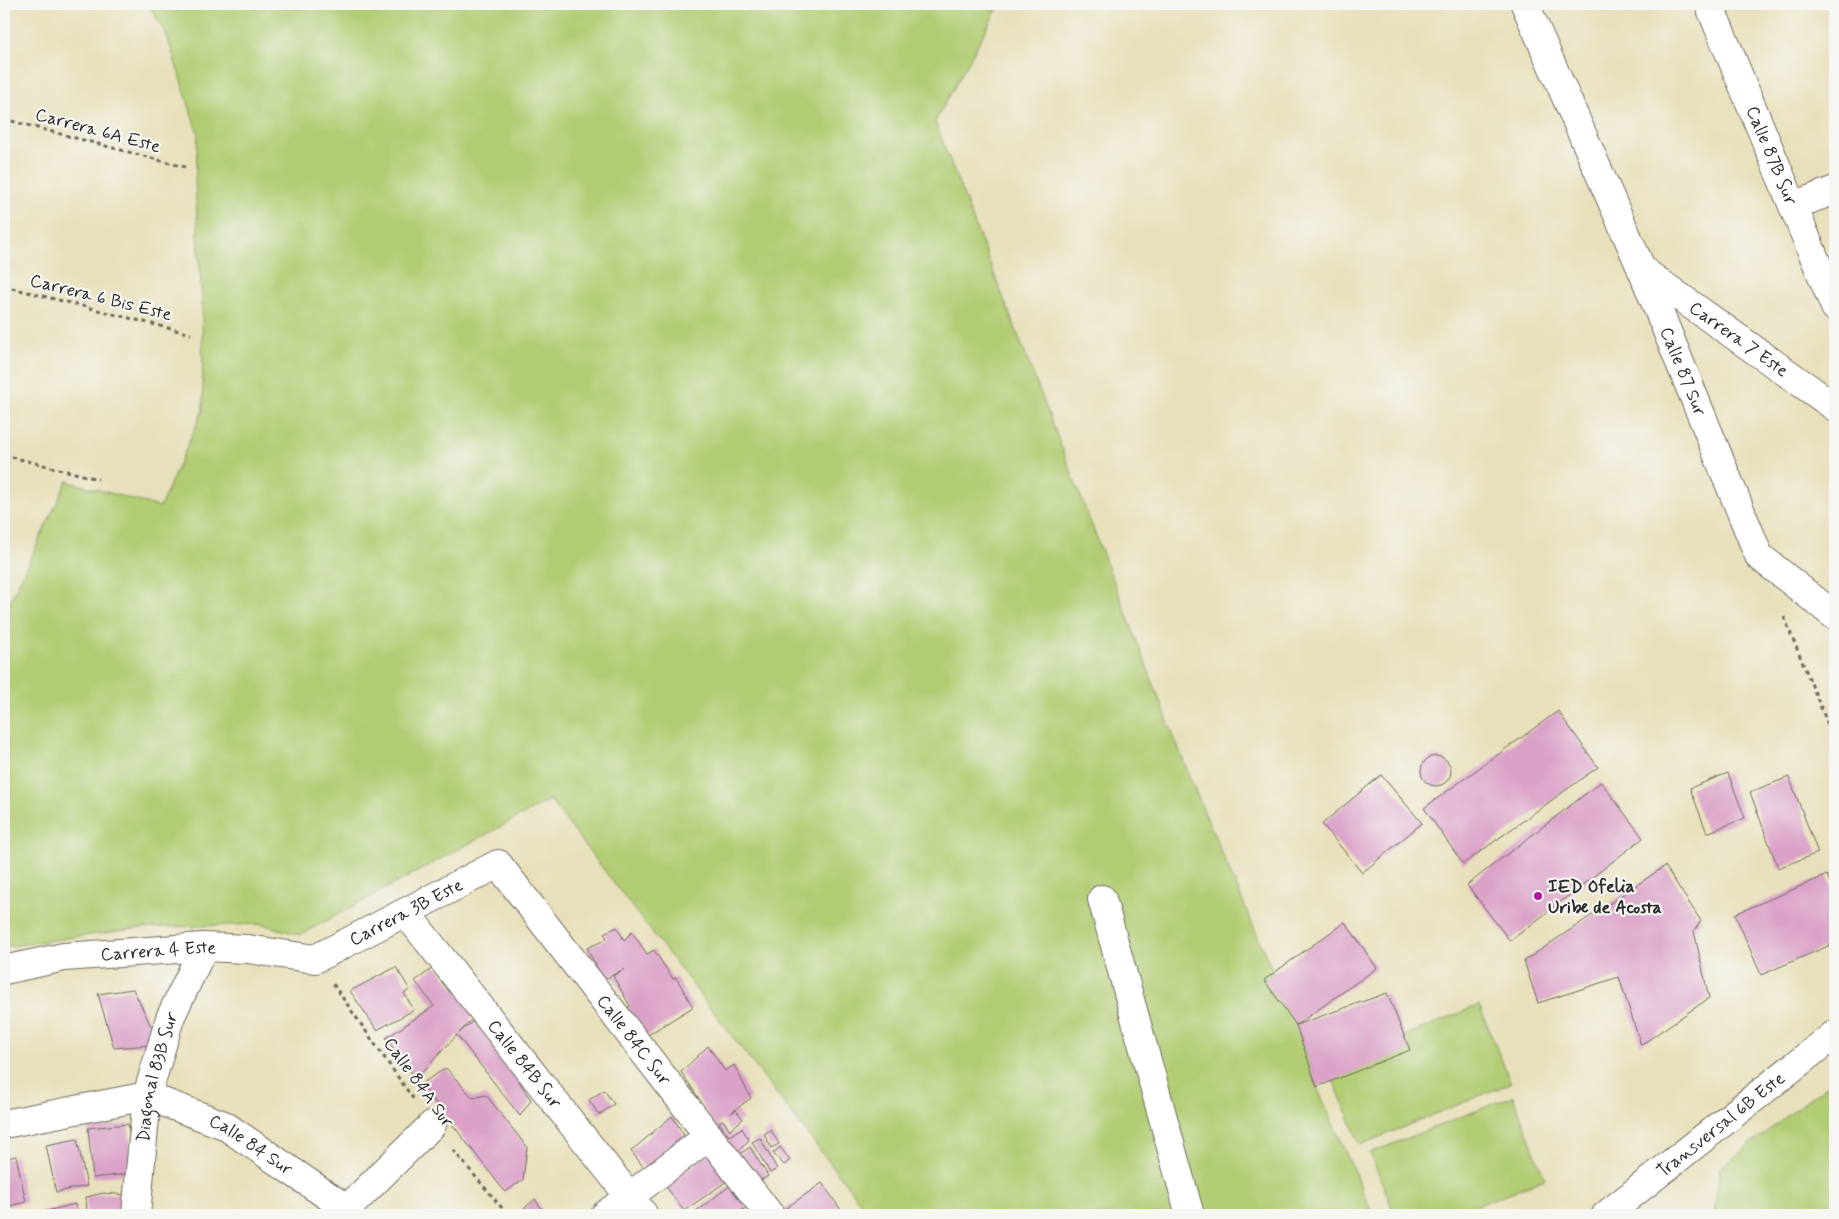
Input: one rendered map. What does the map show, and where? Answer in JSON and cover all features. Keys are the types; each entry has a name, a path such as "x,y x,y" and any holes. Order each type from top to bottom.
{"street":[{"name":"Calle 87 Sur","path":"1526,4 1642,270 1759,556 1835,616"},
{"name":"Calle 87B Sur","path":"1709,4 1835,307"},
{"path":"1793,206 1835,190"},
{"name":"Carrera 7 Este","path":"1642,270 1835,407"},
{"name":"Carrera 3B Este","path":"315,959 498,864"},
{"name":"Calle 84C Sur","path":"498,864 770,1215"},
{"path":"1102,898 1190,1215"},
{"name":"Calle 84B Sur","path":"406,913 637,1206"},
{"name":"Carrera 4 Este","path":"4,970 64,957 204,947 248,949 315,959"},
{"name":"Diagonal 83B Sur","path":"136,1215 147,1096 170,1018 204,947"},
{"name":"Transversal 6B Este","path":"1606,1215 1835,1034"},
{"path":"4,1124 147,1096"},
{"name":"Calle 84 Sur","path":"147,1096 224,1125 346,1212"},
{"path":"346,1212 432,1125"},
{"path":"605,1215 637,1206 709,1136"}],"path":[{"name":"Carrera 6A Este","path":"4,119 185,167"},
{"name":"Carrera 6 Bis Este","path":"4,286 191,334"},
{"path":"4,455 98,479"},
{"path":"1781,609 1835,742"},
{"name":"Calle 84A Sur","path":"315,959 432,1125 508,1215"}],"green space":[{"path":"148,4 1000,4 935,122 1194,788 1296,1025 1317,1087 1373,1215 870,1215 550,800 300,935 261,924 141,928 4,947 4,614 67,481 160,507 203,410 202,302 195,183 198,134 167,36"},
{"path":"1479,1005 1511,1083 1360,1145 1328,1067"},
{"path":"1835,1079 1835,1215 1714,1215 1720,1168"},
{"path":"1513,1096 1545,1179 1453,1215 1395,1215 1370,1153"}],"building":[{"path":"1558,711 1598,767 1463,864 1424,808"},
{"path":"1436,756 1447,760 1451,771 1447,782 1436,786 1425,782 1421,771 1425,760"},
{"path":"1728,773 1745,818 1707,833 1690,788"},
{"path":"1381,775 1422,823 1362,873 1322,824"},
{"path":"1789,777 1818,853 1778,868 1750,792"},
{"path":"1601,782 1643,838 1510,941 1467,885"},
{"path":"1665,866 1701,921 1694,931 1709,998 1641,1045 1619,977 1538,1003 1524,961"},
{"path":"1827,875 1835,895 1835,943 1761,975 1735,914"},
{"path":"1345,922 1377,968 1296,1025 1264,980"},
{"path":"617,927 624,940 632,932 647,954 654,950 673,979 676,977 693,1007 641,1039 623,1010 630,1006 613,976 624,969 603,980 587,948 607,939 604,933"},
{"path":"436,966 476,1013 470,1017 472,1019 459,1033 478,1017 531,1100 520,1116 457,1035 416,1079 386,1038 434,1006 415,981"},
{"path":"396,967 410,990 404,993 414,1010 377,1030 350,991"},
{"path":"133,989 152,1028 150,1045 114,1048 98,994"},
{"path":"1387,993 1410,1050 1317,1087 1296,1025"},
{"path":"708,1046 725,1071 734,1065 751,1098 731,1113 736,1110 743,1119 730,1130 723,1120 714,1126 681,1072"},
{"path":"446,1068 473,1098 486,1095 527,1147 523,1180 505,1192 421,1084"},
{"path":"604,1090 614,1104 599,1115 589,1100"},
{"path":"672,1116 684,1135 645,1169 631,1151"},
{"path":"128,1124 134,1173 93,1178 88,1128"},
{"path":"720,1124 729,1136 742,1128 749,1140 733,1157 714,1126"},
{"path":"771,1130 779,1144 771,1148 764,1134"},
{"path":"760,1138 777,1169 770,1173 752,1142"},
{"path":"77,1139 87,1186 56,1192 46,1145"},
{"path":"750,1147 768,1176 754,1184 737,1156"},
{"path":"780,1147 790,1160 784,1165 773,1153"},
{"path":"711,1152 730,1179 684,1211 665,1185"},
{"path":"16,1156 26,1202 4,1207 4,1159"},
{"path":"739,1179 755,1201 736,1215 691,1215"},
{"path":"822,1183 844,1214 785,1215 782,1211"},
{"path":"103,1193 127,1195 124,1215 87,1215 86,1197"},
{"path":"535,1199 546,1215 521,1215 519,1213"},
{"path":"75,1204 78,1215 39,1215 38,1213"}],"place":[{"name":"IED Ofelia Uribe de Acosta","path":"1538,896"}]}
